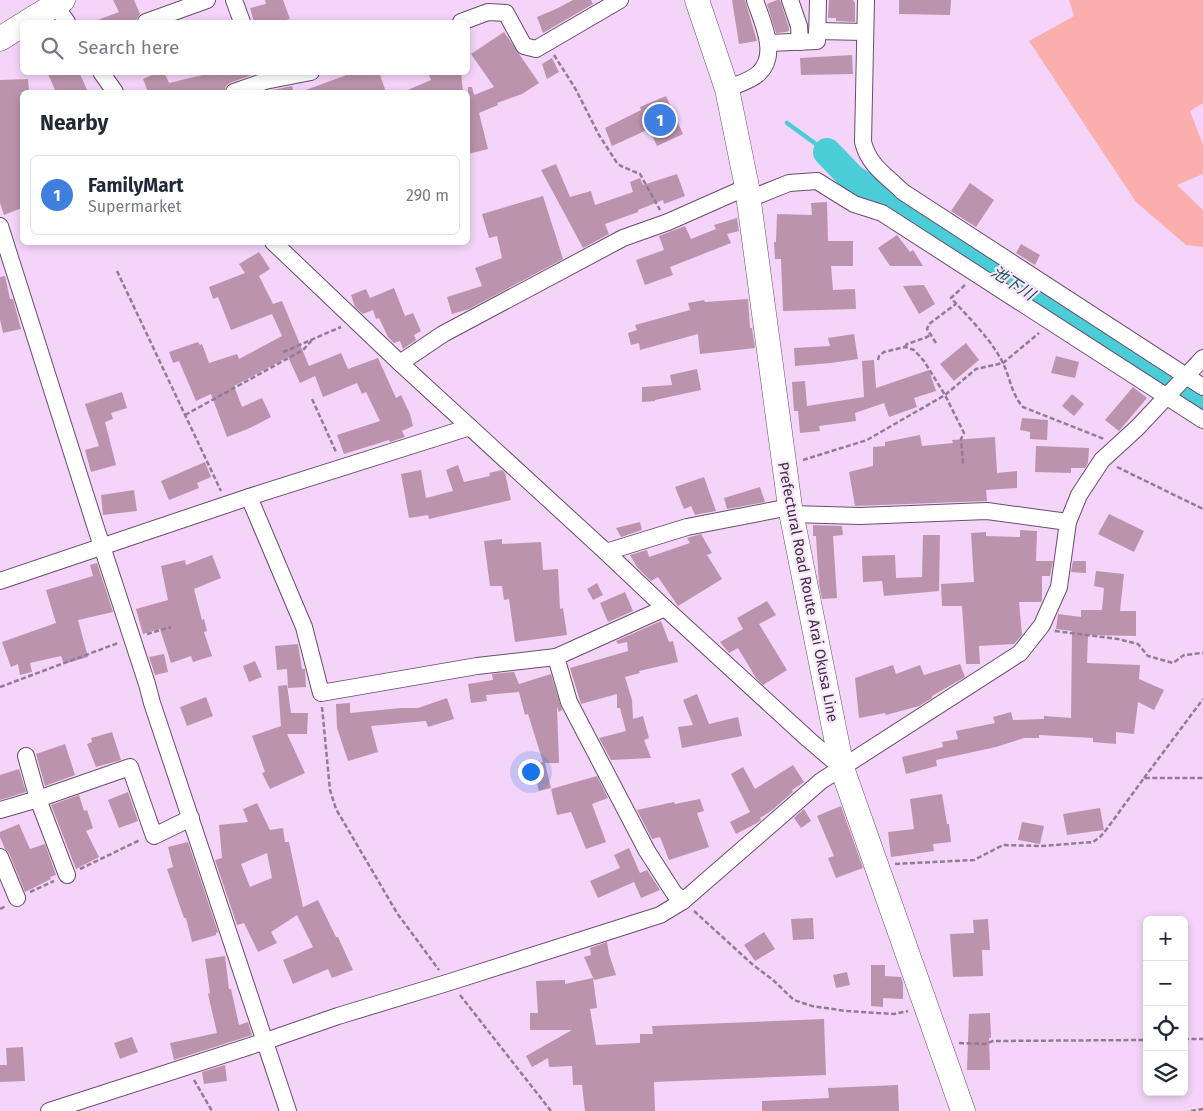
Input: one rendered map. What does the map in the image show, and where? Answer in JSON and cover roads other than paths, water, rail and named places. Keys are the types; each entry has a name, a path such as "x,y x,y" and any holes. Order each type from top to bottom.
{"main road":[{"name":"Prefectural Road Route Arai Okusa Line","path":"697,0 728,89 748,193 791,510 842,768 963,1111"},
{"path":"31,20 60,7"},
{"path":"0,39 20,26"}],"street":[{"path":"152,20 207,0"},
{"path":"234,0 241,20"},
{"path":"466,20 488,12 506,13 524,46 536,49 620,0"},
{"path":"728,89 759,73 768,60 768,43 755,0"},
{"path":"790,0 799,26 800,42"},
{"path":"768,43 817,41 818,0"},
{"path":"866,0 863,142 866,154 873,164 903,192 1203,387"},
{"path":"818,30 865,32"},
{"path":"103,75 114,90"},
{"path":"238,90 263,77 282,75"},
{"path":"400,363 443,334 623,238 748,193 789,183 817,181 854,204 882,213 1203,420"},
{"path":"0,226 152,703 288,1111"},
{"path":"276,245 400,363 665,608 842,768"},
{"path":"49,1111 338,1016 660,915 683,901 821,781 1020,653 1042,625 1059,587 1068,522 1079,494 1108,454 1203,358"},
{"path":"0,581 250,496 470,427"},
{"path":"250,496 304,627 321,693 477,666 556,657 665,608"},
{"path":"606,552 687,527 791,510 860,516 987,511 1068,522"},
{"path":"556,657 569,702 648,851 674,893 683,901"},
{"path":"26,756 38,799 67,875"},
{"path":"0,810 130,767 154,836 190,818"},
{"path":"0,857 17,898"}],"waterway":[{"path":"787,123 827,152"},
{"name":"池下川","path":"827,152 852,178 1203,407"}],"place":[{"name":"FamilyMart","path":"660,120"}]}
